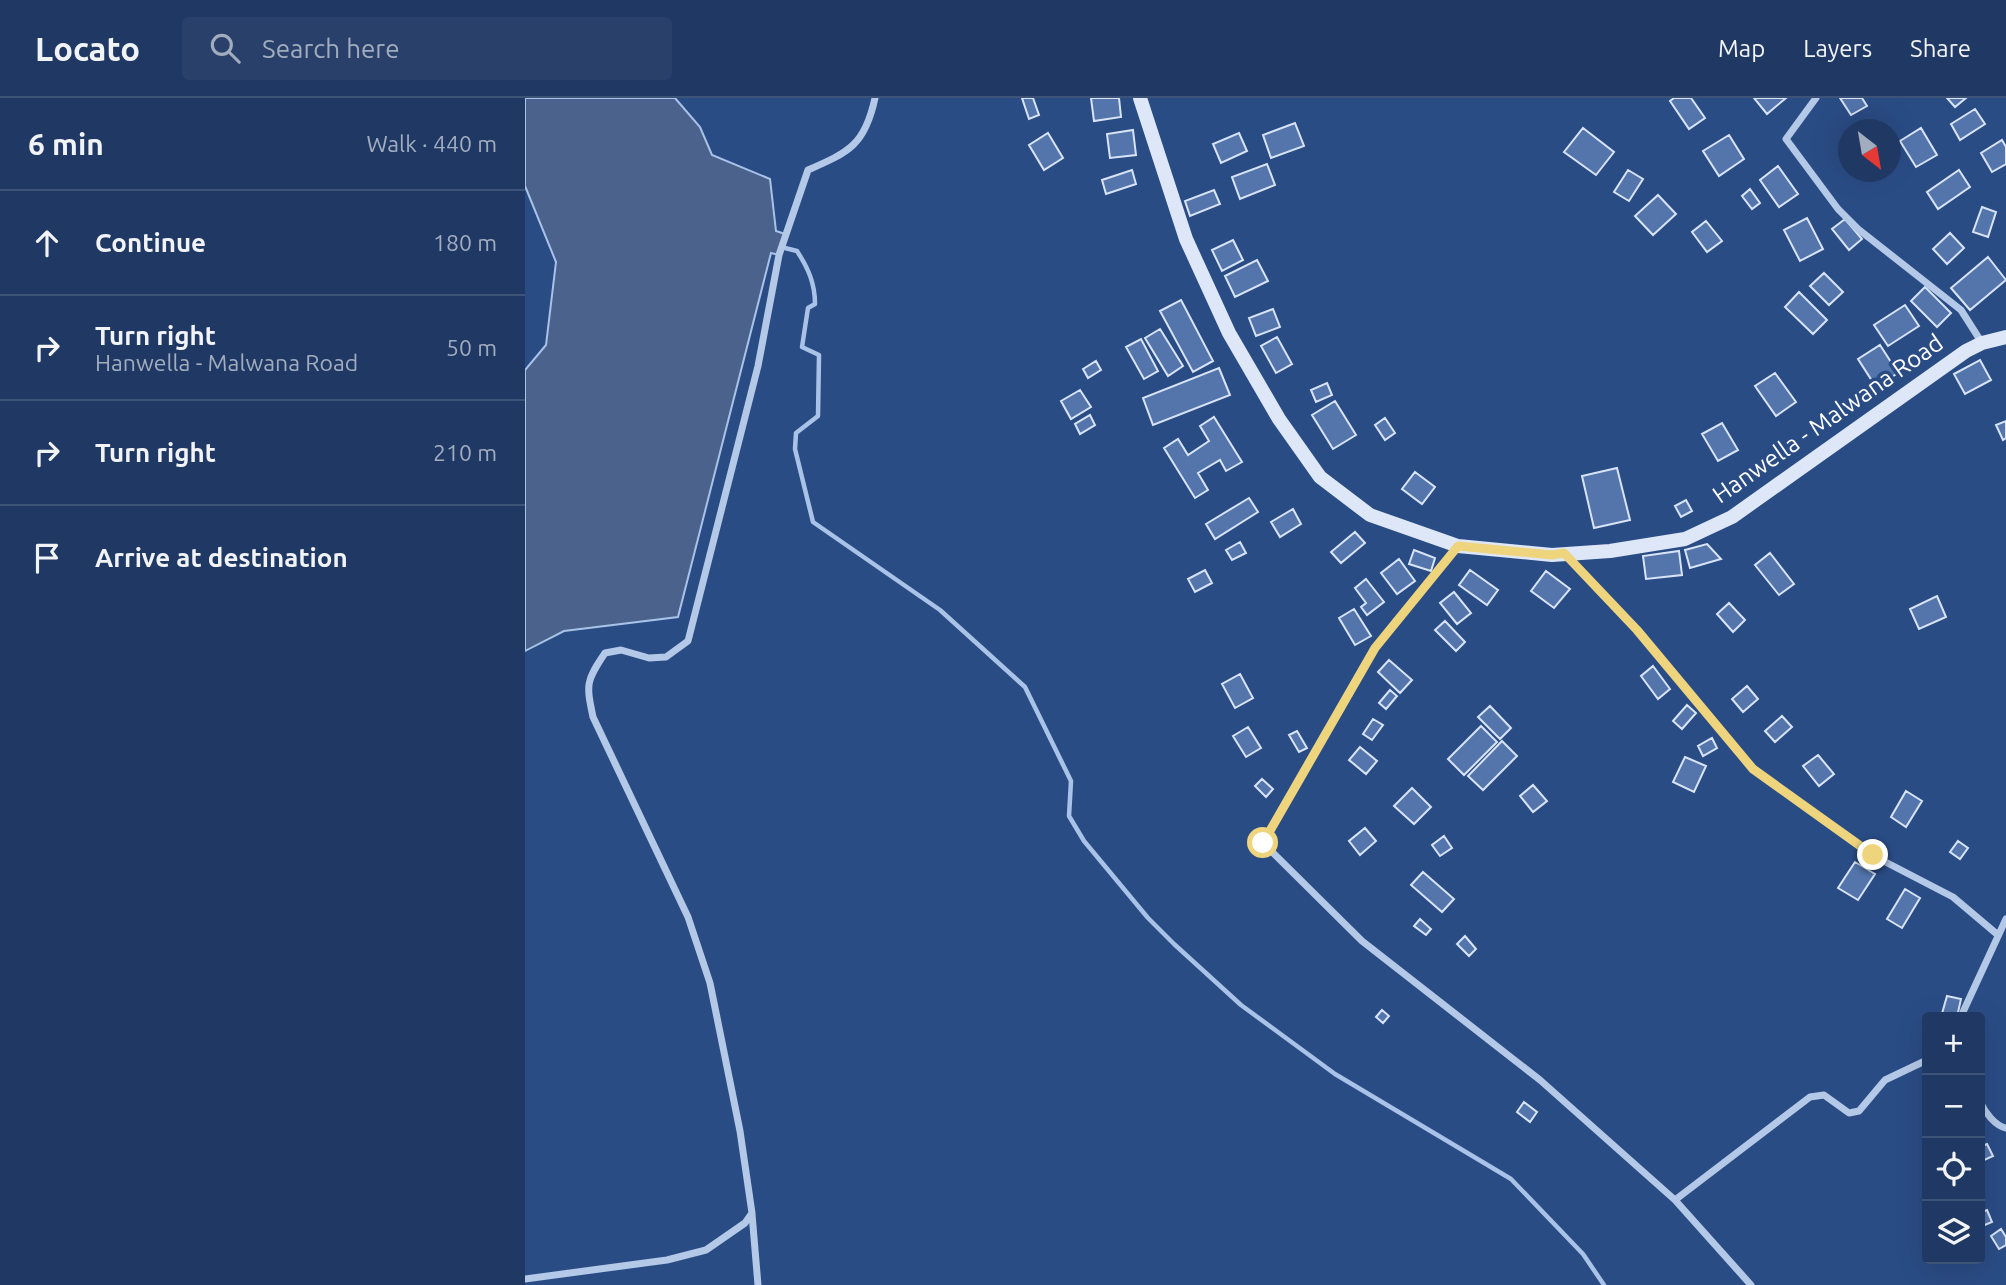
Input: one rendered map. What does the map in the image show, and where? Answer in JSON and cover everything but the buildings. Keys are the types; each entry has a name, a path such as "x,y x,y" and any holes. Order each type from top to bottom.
{"street":[{"path":"758,1285 740,1131 710,984 688,917 593,717 588,693 589,676 605,653 621,650 649,657 666,657 688,640 758,366 785,234 808,170 842,155 858,142 871,113 874,98"},
{"name":"Hanwella - Malwana Road","path":"1140,98 1186,239 1229,333 1285,429 1320,477 1370,515 1458,546 1552,555 1610,551 1685,539 1732,517 1966,351 1982,342 2006,337"},
{"path":"1815,98 1786,139 1838,209 1858,229 1961,310 1982,342"},
{"path":"1458,546 1375,648 1263,843 1362,941 1540,1080 1675,1200 1751,1285"},
{"path":"1564,553 1637,630 1753,769 1873,855 1954,897 1997,935"},
{"path":"1963,1012 2006,919"},
{"path":"1675,1200 1810,1097 1824,1095 1849,1113 1859,1111 1885,1080 1922,1062"},
{"path":"1985,1111 2000,1127 2006,1128"},
{"path":"525,1279 667,1260 706,1250 745,1223 751,1213"}],"water":[{"path":"525,98 675,98 700,127 712,155 770,179 776,231 785,234 779,255 771,253 678,617 564,631 525,651 525,370 546,345 556,262 525,186"}],"waterway":[{"path":"785,248 797,251 801,257 815,296 815,304 808,308 802,347 819,355 818,416 796,433 795,449 813,522 940,610 1025,687 1071,781 1069,816 1084,841 1148,918 1174,944 1241,1005 1335,1074 1511,1179 1583,1254 1604,1285"}],"route":[{"path":"1263,843 1375,648 1458,546 1552,555 1564,553 1637,630 1753,769 1873,855"}]}
